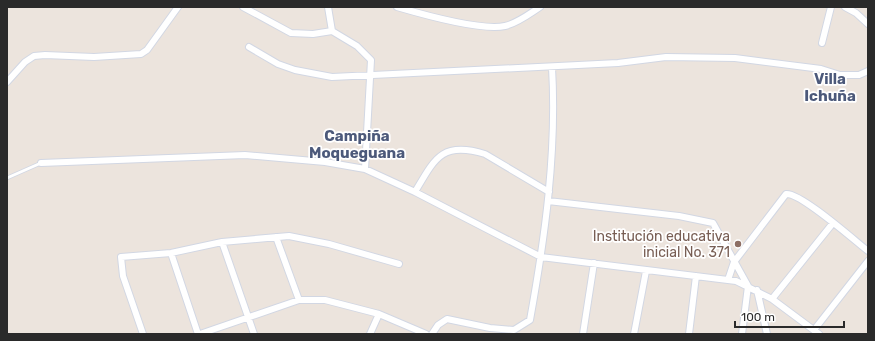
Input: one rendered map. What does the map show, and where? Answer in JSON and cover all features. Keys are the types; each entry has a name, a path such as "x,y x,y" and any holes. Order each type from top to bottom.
{"street":[{"path":"7,82 25,62 34,56 94,57 141,54 148,50 178,7"},
{"path":"243,7 291,33 313,34 332,31 358,46 371,60 365,169"},
{"path":"328,7 332,31"},
{"path":"397,7 486,27 504,26 514,23 540,7"},
{"path":"822,43 831,7"},
{"path":"845,7 856,13 868,24"},
{"path":"249,48 278,64 295,70 332,77 552,67 618,63 666,57 727,58 821,69 840,75 860,75 868,71"},
{"path":"432,334 438,325 447,319 490,328 514,330 530,320 542,256 549,192 554,100 552,67"},
{"path":"415,192 431,165 440,155 448,150 474,151 485,154 549,192"},
{"path":"41,163 245,155 325,162 365,169 415,192 542,256 646,271 728,280 757,290 772,299 816,332 868,261"},
{"path":"728,280 734,262 786,194 793,194 868,251"},
{"path":"548,201 708,221 715,225 748,286 742,334"},
{"path":"772,299 833,223"},
{"path":"143,334 123,276 121,257 171,253 222,242 289,236 330,244 399,264"},
{"path":"276,237 299,300"},
{"path":"222,242 254,334"},
{"path":"171,253 199,334 299,300 325,300 379,314 426,334"},
{"path":"583,334 594,263"},
{"path":"634,334 646,271"},
{"path":"689,334 696,276"},
{"path":"757,290 766,334"},
{"path":"370,334 379,314"}],"lane":[{"path":"7,178 41,163"}],"place":[{"name":"Institución educativa inicial No. 371","path":"738,244"}],"district":[{"name":"Villa Ichuña","path":"830,88"},
{"name":"Campiña Moqueguana","path":"357,144"}]}
